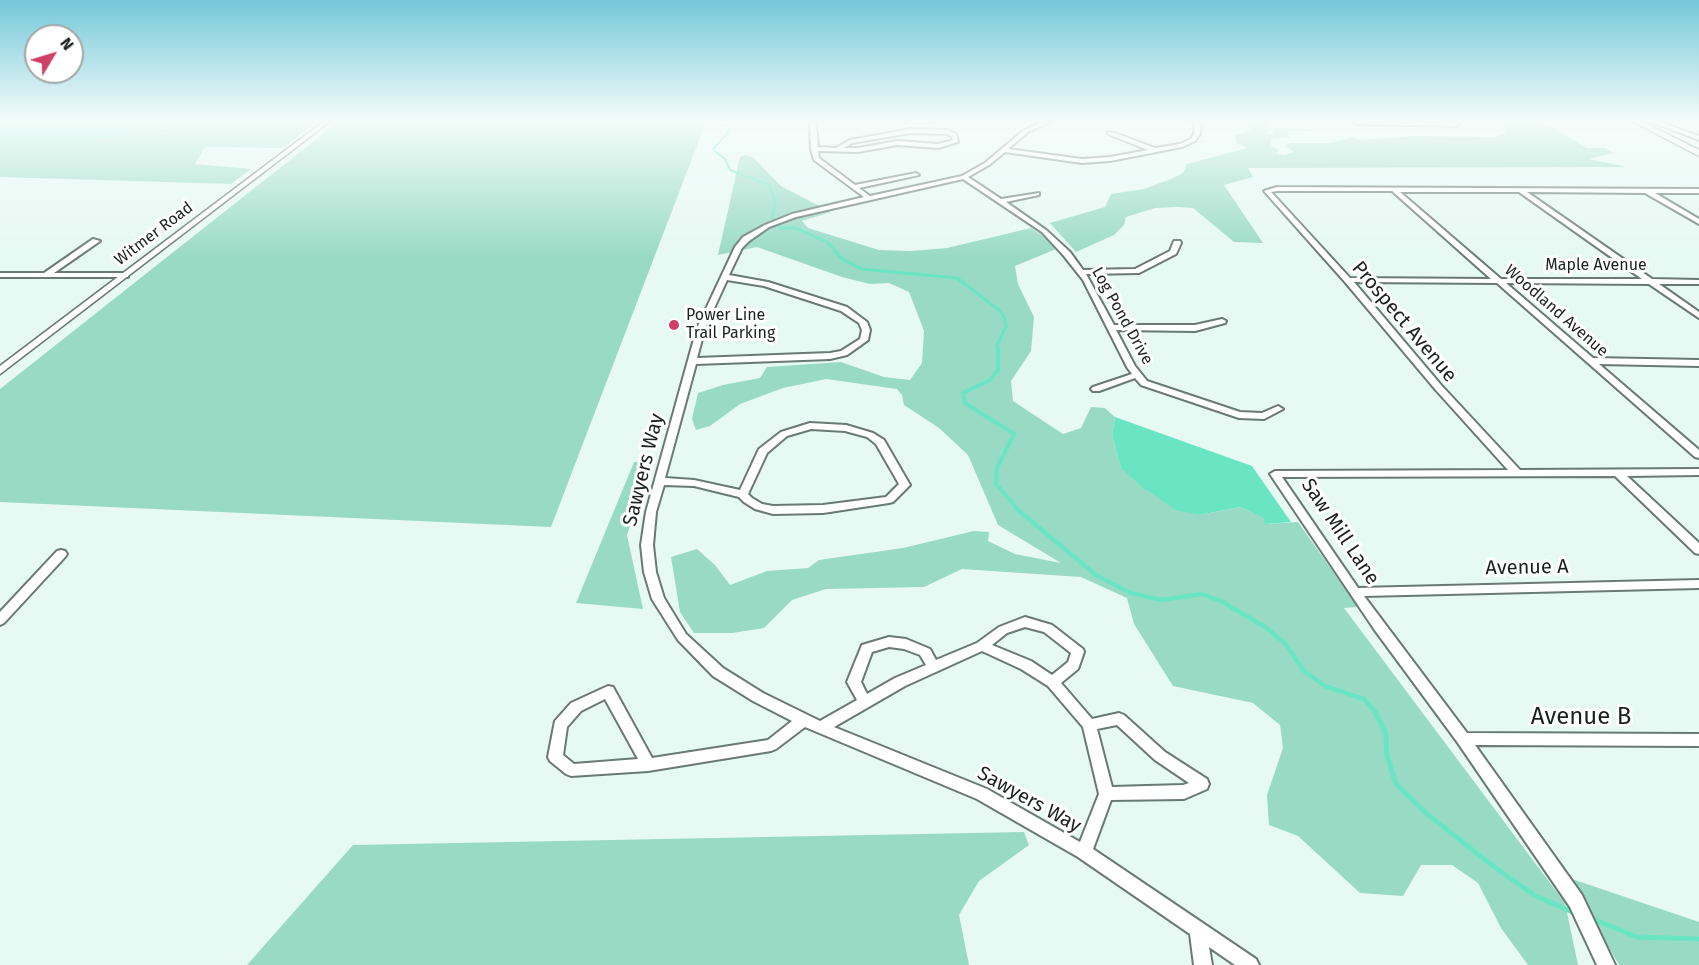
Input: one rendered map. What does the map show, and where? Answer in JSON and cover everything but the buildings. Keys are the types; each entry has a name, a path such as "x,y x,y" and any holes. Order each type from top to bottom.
{"street":[{"name":"Witmer Road","path":"0,371 267,167"},
{"path":"823,167 870,199"},
{"name":"Sawyers Way","path":"982,167 964,177 781,220 767,225 746,239 739,247 701,328 651,512 647,545 650,572 658,599 682,637 718,672 758,697 803,720 982,794 1084,852 1250,965"},
{"path":"853,187 916,174"},
{"name":"Log Pond Drive","path":"964,177 1056,241 1082,273 1136,375 1153,388 1239,415 1264,416 1278,409"},
{"name":"Prospect Avenue","path":"1394,190 1277,189 1267,191 1348,280 1438,387 1517,473"},
{"path":"1394,190 1699,191"},
{"name":"Woodland Avenue","path":"1394,190 1699,455"},
{"path":"1520,190 1699,316"},
{"path":"1647,191 1699,222"},
{"path":"1001,201 1037,195"},
{"path":"46,274 96,241"},
{"path":"1082,273 1136,271 1173,252 1177,243"},
{"path":"0,275 125,275"},
{"path":"693,360 830,356 844,353 864,340 866,330 863,322 844,309 765,284 725,278"},
{"name":"Maple Avenue","path":"1348,280 1699,282"},
{"path":"1112,327 1195,328 1222,321"},
{"path":"1590,361 1699,363"},
{"path":"1096,388 1136,375"},
{"path":"660,481 694,483 743,494 759,507 823,509 889,500 905,485 880,442 870,435 846,428 810,426 774,440 764,451 743,494"},
{"name":"Saw Mill Lane","path":"1606,965 1576,901 1463,739 1355,592 1275,474 1699,472"},
{"path":"1618,473 1699,550"},
{"path":"0,620 61,554"},
{"name":"Avenue A","path":"1355,592 1699,584"},
{"path":"822,727 900,682 982,646 1003,630 1025,622 1048,628 1078,652 1073,665 1053,682"},
{"path":"865,703 854,682 867,648 889,642 906,644 925,652 934,668"},
{"path":"982,646 1026,665 1053,682 1089,725 1106,794 1084,852"},
{"path":"648,765 608,691 576,707 560,725 555,757 571,770 648,765 771,744 803,720"},
{"path":"1089,725 1119,719 1160,756 1202,784 1185,792 1106,794"},
{"name":"Avenue B","path":"1463,739 1699,740"},
{"path":"1198,930 1203,965"}],"shaded area":[{"path":"0,167 251,169 231,184 0,177"},
{"path":"281,167 689,167 551,527 0,502 0,389"},
{"path":"738,167 763,167 781,186 831,212 802,221 808,228 879,250 911,251 947,248 1031,228 1045,237 1056,249 1015,266 1018,284 1034,317 1031,351 1011,381 1013,401 1063,434 1081,428 1091,407 1105,408 1115,417 1112,435 1121,468 1200,515 1240,507 1265,518 1265,524 1298,522 1358,607 1344,608 1565,903 1578,965 1528,965 1501,928 1478,883 1452,865 1421,865 1403,896 1360,893 1298,836 1269,825 1267,795 1283,748 1280,725 1253,703 1173,686 1134,624 1127,598 1081,577 962,569 924,587 826,589 792,600 764,628 732,633 694,633 680,612 671,557 697,549 715,565 730,585 767,571 808,568 819,560 903,548 974,531 989,532 988,541 1015,554 1061,563 998,525 968,455 939,428 904,405 902,395 897,389 826,379 783,388 740,404 710,426 696,430 692,419 698,393 723,385 760,378 767,367 841,362 884,377 910,380 922,363 924,331 909,292 889,283 870,284 842,277 757,247 718,255"},
{"path":"1186,167 1614,167 1248,168 1253,177 1224,185 1263,243 1234,242 1193,208 1155,208 1126,217 1124,225 1114,235 1076,252 1050,223 1105,207 1111,194 1144,189 1183,173"},
{"path":"1115,417 1252,466 1291,522 1265,524 1264,518 1240,507 1200,515 1176,510 1142,487 1121,468 1112,435"},
{"path":"652,461 627,535 643,609 576,603 634,462"},
{"path":"1024,832 1029,845 979,881 959,915 969,965 247,965 353,845"},
{"path":"1569,878 1699,922 1699,965 1619,965"}],"waterway":[{"path":"729,167 730,170 769,185 775,202 772,218 777,224"},
{"path":"776,222 780,228 796,228 827,242 842,259 862,269 957,278 999,310 1004,317 1006,326 997,346 999,352"},
{"path":"998,350 998,370 990,380 963,393 965,403 1014,434 997,468 996,484 1019,511"},
{"path":"1019,511 1096,575 1131,593 1161,600 1202,594 1221,601 1265,627 1285,643 1304,671 1325,686 1364,699 1376,713"},
{"path":"1375,712 1386,734 1387,756 1396,784 1426,813 1489,863 1534,895 1577,914"},
{"path":"1590,918 1637,937 1699,939"}],"place":[{"name":"Power Line Trail Parking","path":"674,325"}]}
